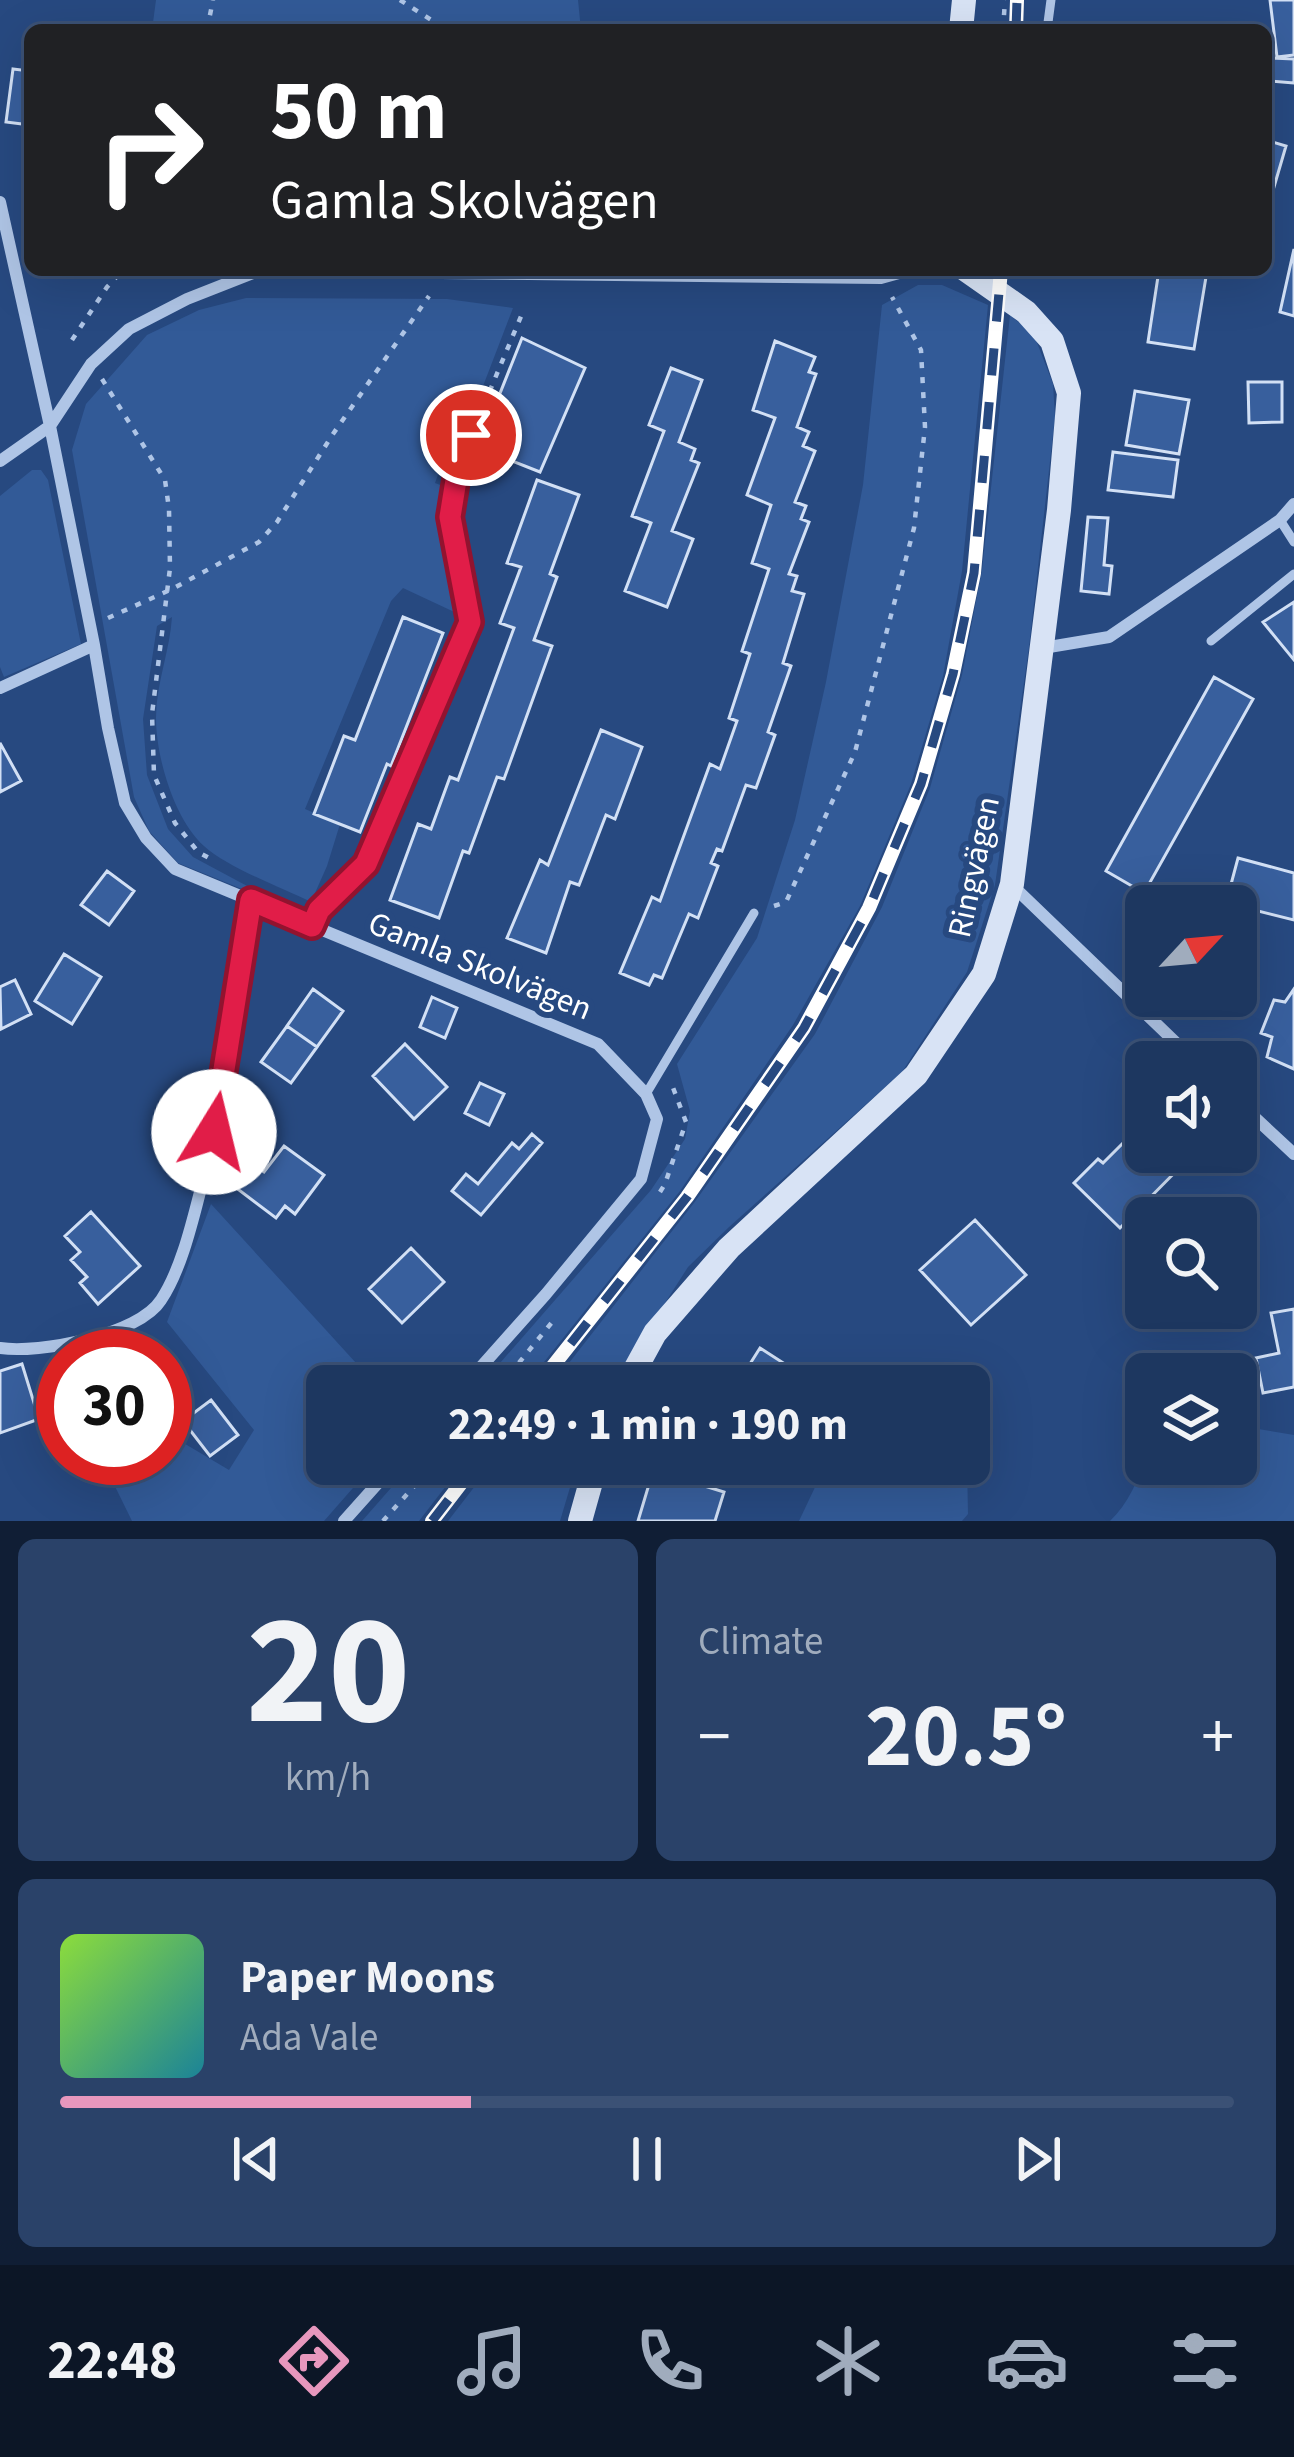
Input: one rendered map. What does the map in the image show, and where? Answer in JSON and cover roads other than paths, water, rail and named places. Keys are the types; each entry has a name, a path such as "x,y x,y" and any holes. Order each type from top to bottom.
{"street":[{"path":"0,202 50,426"},
{"path":"0,460 50,426 91,364 129,328 246,276"},
{"path":"736,276 888,276"},
{"name":"Ringvägen","path":"637,1365 655,1333 729,1247 916,1076 984,974 1012,884 1069,393 1052,341 1026,313 974,276"},
{"name":"Gamla Skolvägen","path":"50,426 125,803 146,838 176,869 598,1044 646,1094"},
{"path":"1043,647 1109,638 1280,520 1294,504"},
{"path":"0,688 94,645"},
{"path":"1012,884 1174,1041"},
{"path":"0,1348 22,1351 67,1343 130,1325 160,1304 189,1237 214,1132 251,900"},
{"path":"482,1365 641,1179 657,1119 646,1094"},
{"path":"1257,1120 1294,1154"},
{"path":"344,1521 376,1485"},
{"path":"580,1521 590,1485"}],"lane":[{"path":"312,926 319,910 366,864 470,622 450,517 457,474 471,435"},
{"path":"1280,520 1294,542"},
{"path":"1211,641 1294,574"},
{"path":"646,1094 754,913"}],"railway":[{"path":"1016,24 1017,0"},
{"path":"554,1365 687,1197 804,1028 869,908 921,784 953,674 974,573 1000,276"},
{"path":"432,1521 460,1485"}]}
